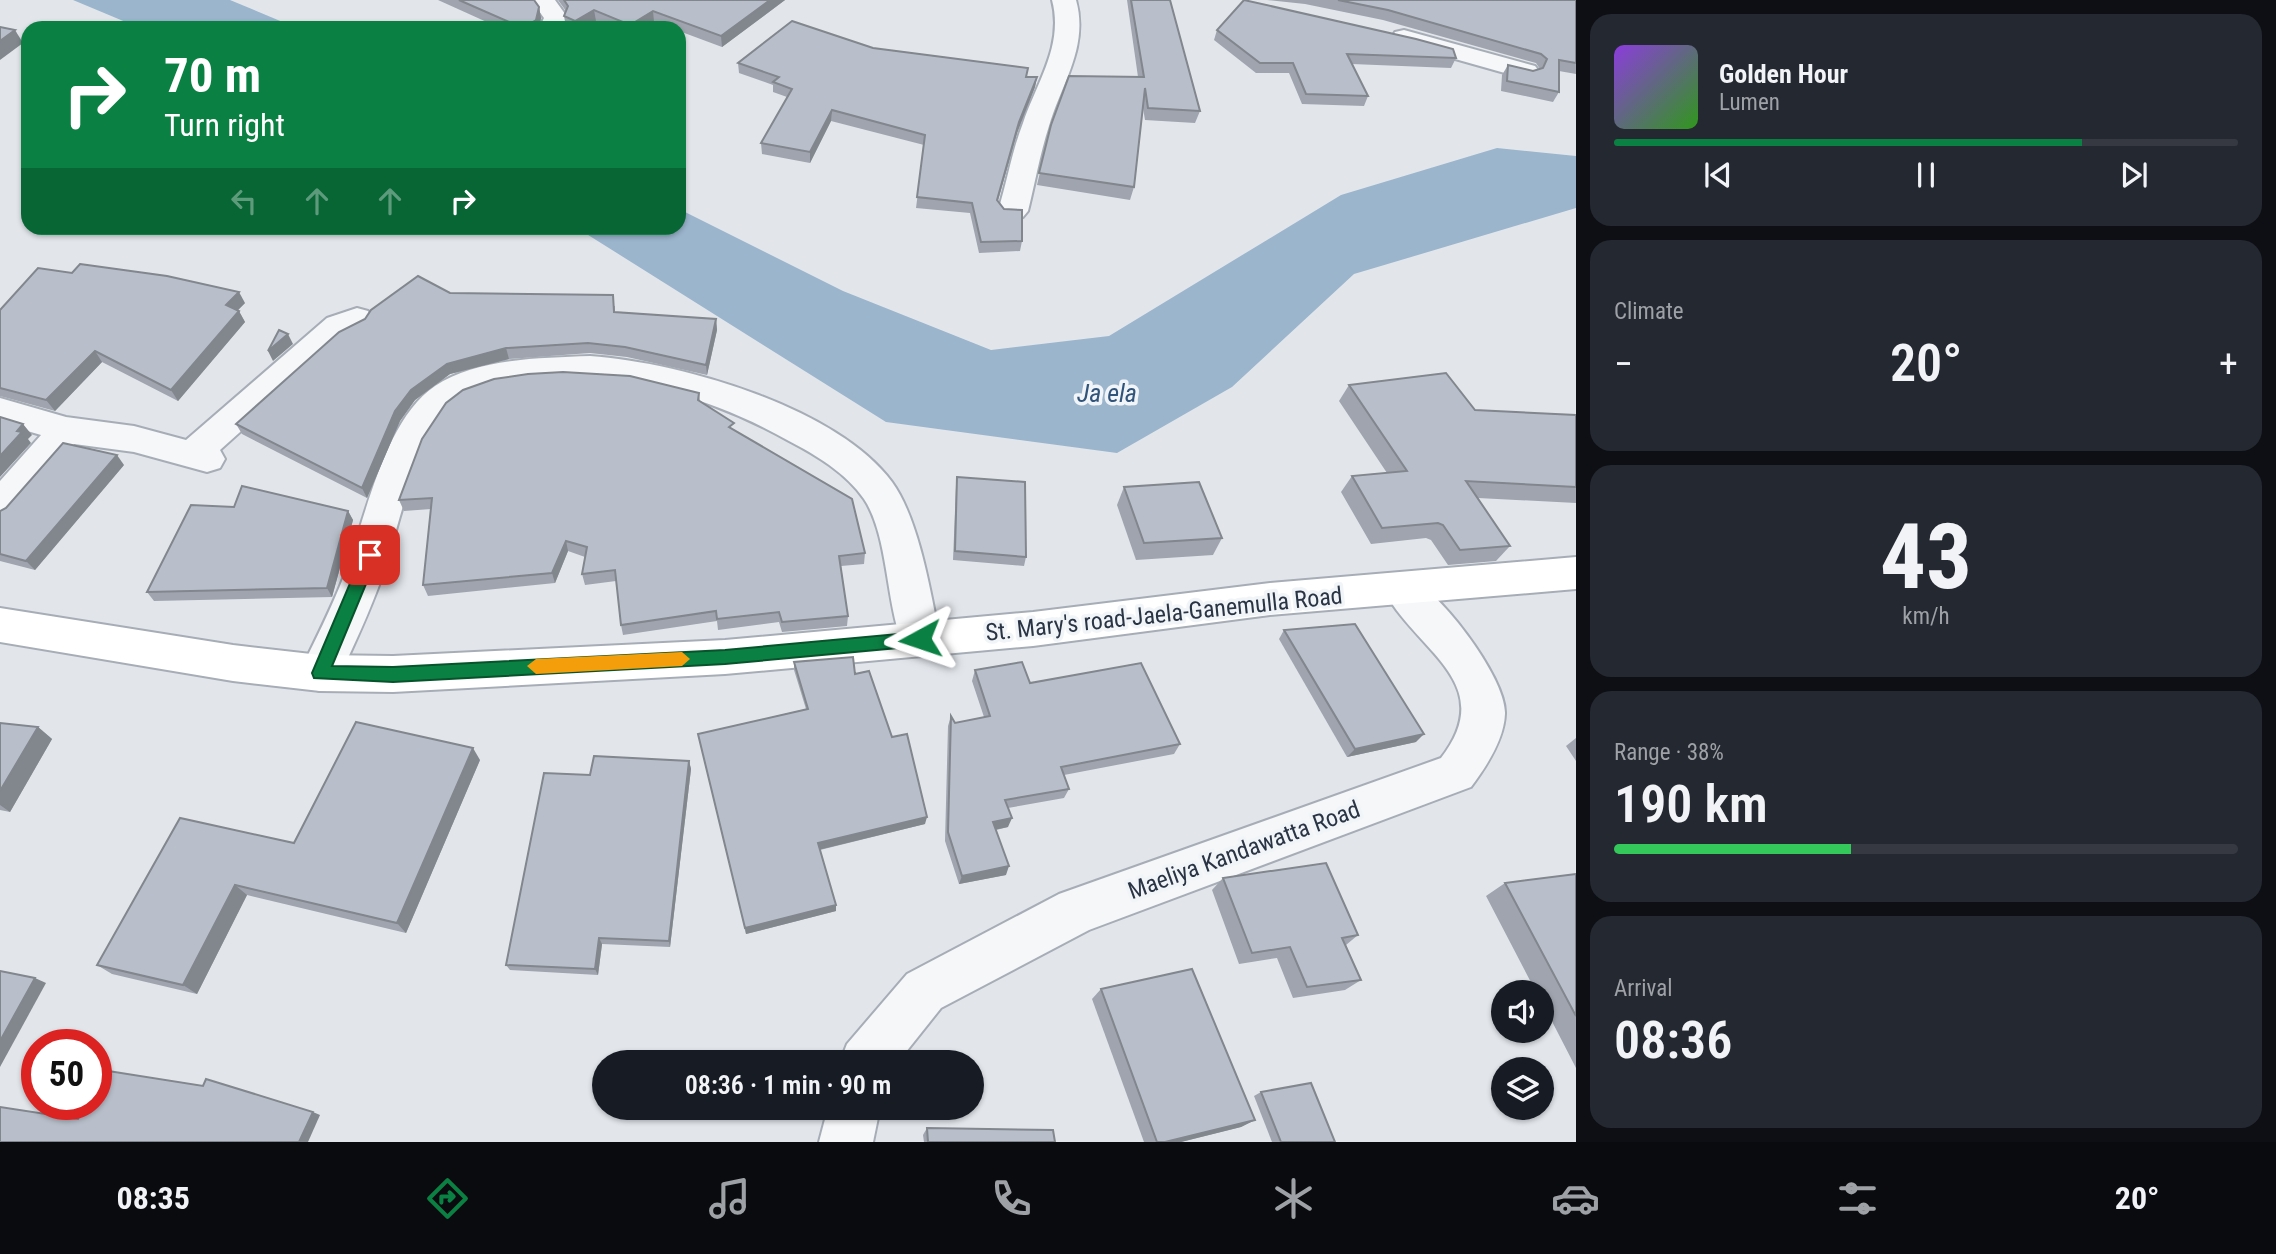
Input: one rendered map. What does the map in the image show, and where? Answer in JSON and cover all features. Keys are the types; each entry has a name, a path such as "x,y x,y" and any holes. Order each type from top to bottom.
{"main road":[{"name":"St. Mary's road-Jaela-Ganemulla Road","path":"0,625 233,663 320,673 393,674 725,657 1033,629 1270,599 1403,590 1576,573"}],"street":[{"path":"543,0 556,18 554,21"},
{"path":"1013,211 1036,123 1065,53 1068,9 1064,0"},
{"path":"1382,33 1526,71"},
{"path":"0,410 66,430 134,439 199,457 338,326 357,319"},
{"path":"320,673 363,577 385,510 416,431 438,401 482,378 560,367 612,367 701,384 834,448 880,493 905,557 920,639"},
{"path":"0,506 66,430"},
{"name":"Maeliya Kandawatta Road","path":"874,1050 924,990 1076,911 1456,773 1476,747 1484,704 1461,659 1403,590"},
{"path":"846,1142 851,1120"}],"water":[{"path":"73,0 230,0 280,21 123,21"},
{"name":"Ja ela","path":"1497,148 1576,156 1576,208 1354,274 1232,387 1117,453 886,422 588,235 686,235 686,212 843,291 991,350 1109,336 1341,195"}],"building":[{"path":"459,0 534,0 539,7 534,21 507,21"},
{"path":"564,0 770,0 721,36 653,11 637,21 620,21 594,10 575,21 564,16 568,6"},
{"path":"1131,0 1170,0 1200,111 1148,108 1145,88 1134,187 1039,173 1051,125 1069,76 1144,77"},
{"path":"1244,0 1453,49 1456,58 1347,54 1368,96 1306,94 1293,63 1260,63 1217,30"},
{"path":"1338,0 1576,0 1576,63 1559,60 1559,92 1507,81 1508,65 1533,71 1543,68 1547,59 1541,54 1388,10"},
{"path":"792,21 873,48 1028,68 1026,77 1037,77 1019,122 997,200 1004,209 1022,210 1022,241 981,242 972,203 917,197 925,135 832,110 810,152 761,143 792,89 773,82 779,77 738,63"},
{"path":"0,27 15,30 0,41"},
{"path":"80,264 167,276 239,292 226,305 239,311 171,390 95,351 46,400 0,388 0,310 38,268 72,273"},
{"path":"418,276 450,293 613,295 614,312 716,319 706,365 625,347 588,343 506,348 447,364 411,390 395,411 362,488 236,424 339,332 365,319 371,310"},
{"path":"279,330 288,334 268,351"},
{"path":"563,372 630,376 699,393 698,400 734,423 729,427 852,499 865,553 839,556 848,616 782,622 779,612 717,619 716,611 621,625 615,570 582,574 587,547 566,541 552,573 423,585 432,498 399,500 422,439 446,403 463,390 494,379"},
{"path":"1446,373 1475,410 1576,415 1576,487 1466,481 1510,546 1460,550 1443,525 1438,523 1382,528 1352,476 1407,471 1349,385"},
{"path":"0,417 23,424 17,431 22,432 0,456"},
{"path":"63,443 117,455 26,561 0,554 0,511 6,508"},
{"path":"957,477 1025,482 1026,557 955,551"},
{"path":"1199,482 1222,538 1144,543 1124,487"},
{"path":"242,486 348,511 327,588 147,592 191,505 234,507"},
{"path":"1355,624 1424,734 1355,749 1284,630"},
{"path":"853,657 855,674 869,671 892,737 907,734 927,817 818,843 836,905 745,928 698,734 808,709 794,662"},
{"path":"1022,662 1030,683 1141,663 1180,744 1061,767 1069,789 1005,800 1012,818 993,822 1009,866 962,876 948,832 951,716 955,723 990,716 975,670"},
{"path":"356,722 473,748 397,923 235,885 183,985 97,965 180,818 294,843"},
{"path":"0,723 38,727 0,791"},
{"path":"594,756 689,761 669,941 599,938 595,969 506,965 544,773 590,775"},
{"path":"1326,863 1358,935 1342,938 1361,980 1307,987 1290,947 1252,953 1223,878"},
{"path":"1576,874 1576,1016 1505,883"},
{"path":"1192,969 1255,1120 1157,1142 1101,989"},
{"path":"0,971 35,978 0,1041"},
{"path":"112,1072 203,1086 206,1079 313,1112 299,1142 0,1142 0,1107 21,1110 21,1120 112,1120"},
{"path":"1311,1083 1335,1142 1281,1142 1261,1092"},
{"path":"927,1128 1053,1130 1055,1142 928,1142"}],"slow traffic":[{"path":"536,666 682,659"}],"route":[{"path":"370,555 363,577 320,673 393,674 725,657 920,639"}]}
